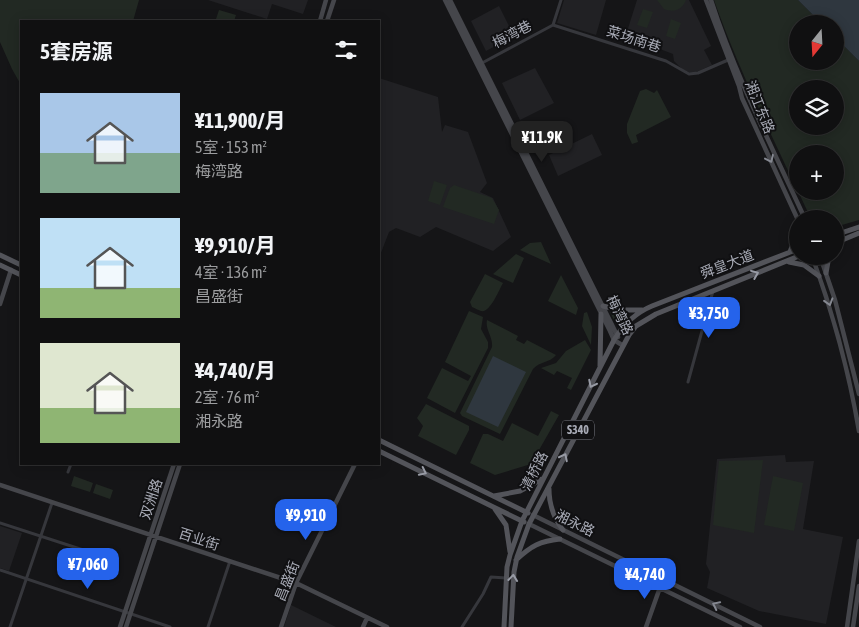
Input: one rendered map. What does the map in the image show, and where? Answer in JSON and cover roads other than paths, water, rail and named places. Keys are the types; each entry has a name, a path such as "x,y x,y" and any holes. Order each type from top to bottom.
{"main road":[{"path":"320,20 326,0"},
{"path":"327,20 334,0"},
{"name":"梅湾路","path":"445,0 616,338 622,345"},
{"name":"梅湾路","path":"450,0 602,310"},
{"name":"湘江东路","path":"706,0 742,98 793,210"},
{"name":"湘江东路","path":"711,0 752,104 801,210"},
{"path":"793,210 799,206"},
{"path":"844,232 859,227"},
{"path":"844,239 859,233"},
{"name":"舜皇大道","path":"616,338 624,325 642,310 789,252"},
{"path":"0,255 20,265"},
{"name":"舜皇大道","path":"622,345 636,326 646,320 789,261"},
{"path":"786,262 804,265 819,276"},
{"path":"0,265 20,274"},
{"path":"815,265 829,303 851,388 859,431"},
{"path":"823,265 835,300 859,394"},
{"path":"826,273 827,265"},
{"path":"0,304 11,270"},
{"path":"600,368 602,310 642,310"},
{"name":"清桥路","path":"504,627 506,578 510,554 522,521 616,338"},
{"name":"清桥路","path":"512,627 512,584 516,559 529,524 622,345"},
{"name":"湘永路","path":"380,440 760,627"},
{"name":"湘永路","path":"380,451 740,627"},
{"name":"双洲路","path":"126,627 128,613 174,465"},
{"name":"双洲路","path":"153,536 180,465"},
{"name":"昌盛街","path":"281,627 296,583 355,465"},
{"path":"494,496 520,491 543,480 549,486 549,501 555,519 563,530"},
{"name":"百业街","path":"0,486 296,583 387,627"},
{"path":"493,507 506,525 510,554 516,559 536,544 560,539"},
{"path":"846,627 859,542"},
{"path":"646,627 663,579"},
{"path":"853,627 859,586"},
{"name":"双洲路","path":"120,627 128,613"},
{"path":"363,627 367,618"}],"street":[{"path":"554,25 561,0"},
{"name":"梅湾巷","path":"482,63 554,25"},
{"name":"菜场南巷","path":"554,25 666,62 689,74 698,73 728,60"},
{"path":"688,382 713,291"},
{"path":"68,472 71,465"},
{"path":"10,627 52,503"},
{"path":"0,523 110,559"},
{"path":"208,627 230,561"},
{"path":"0,570 170,627"},
{"path":"462,627 483,594 491,577 506,578"}]}
